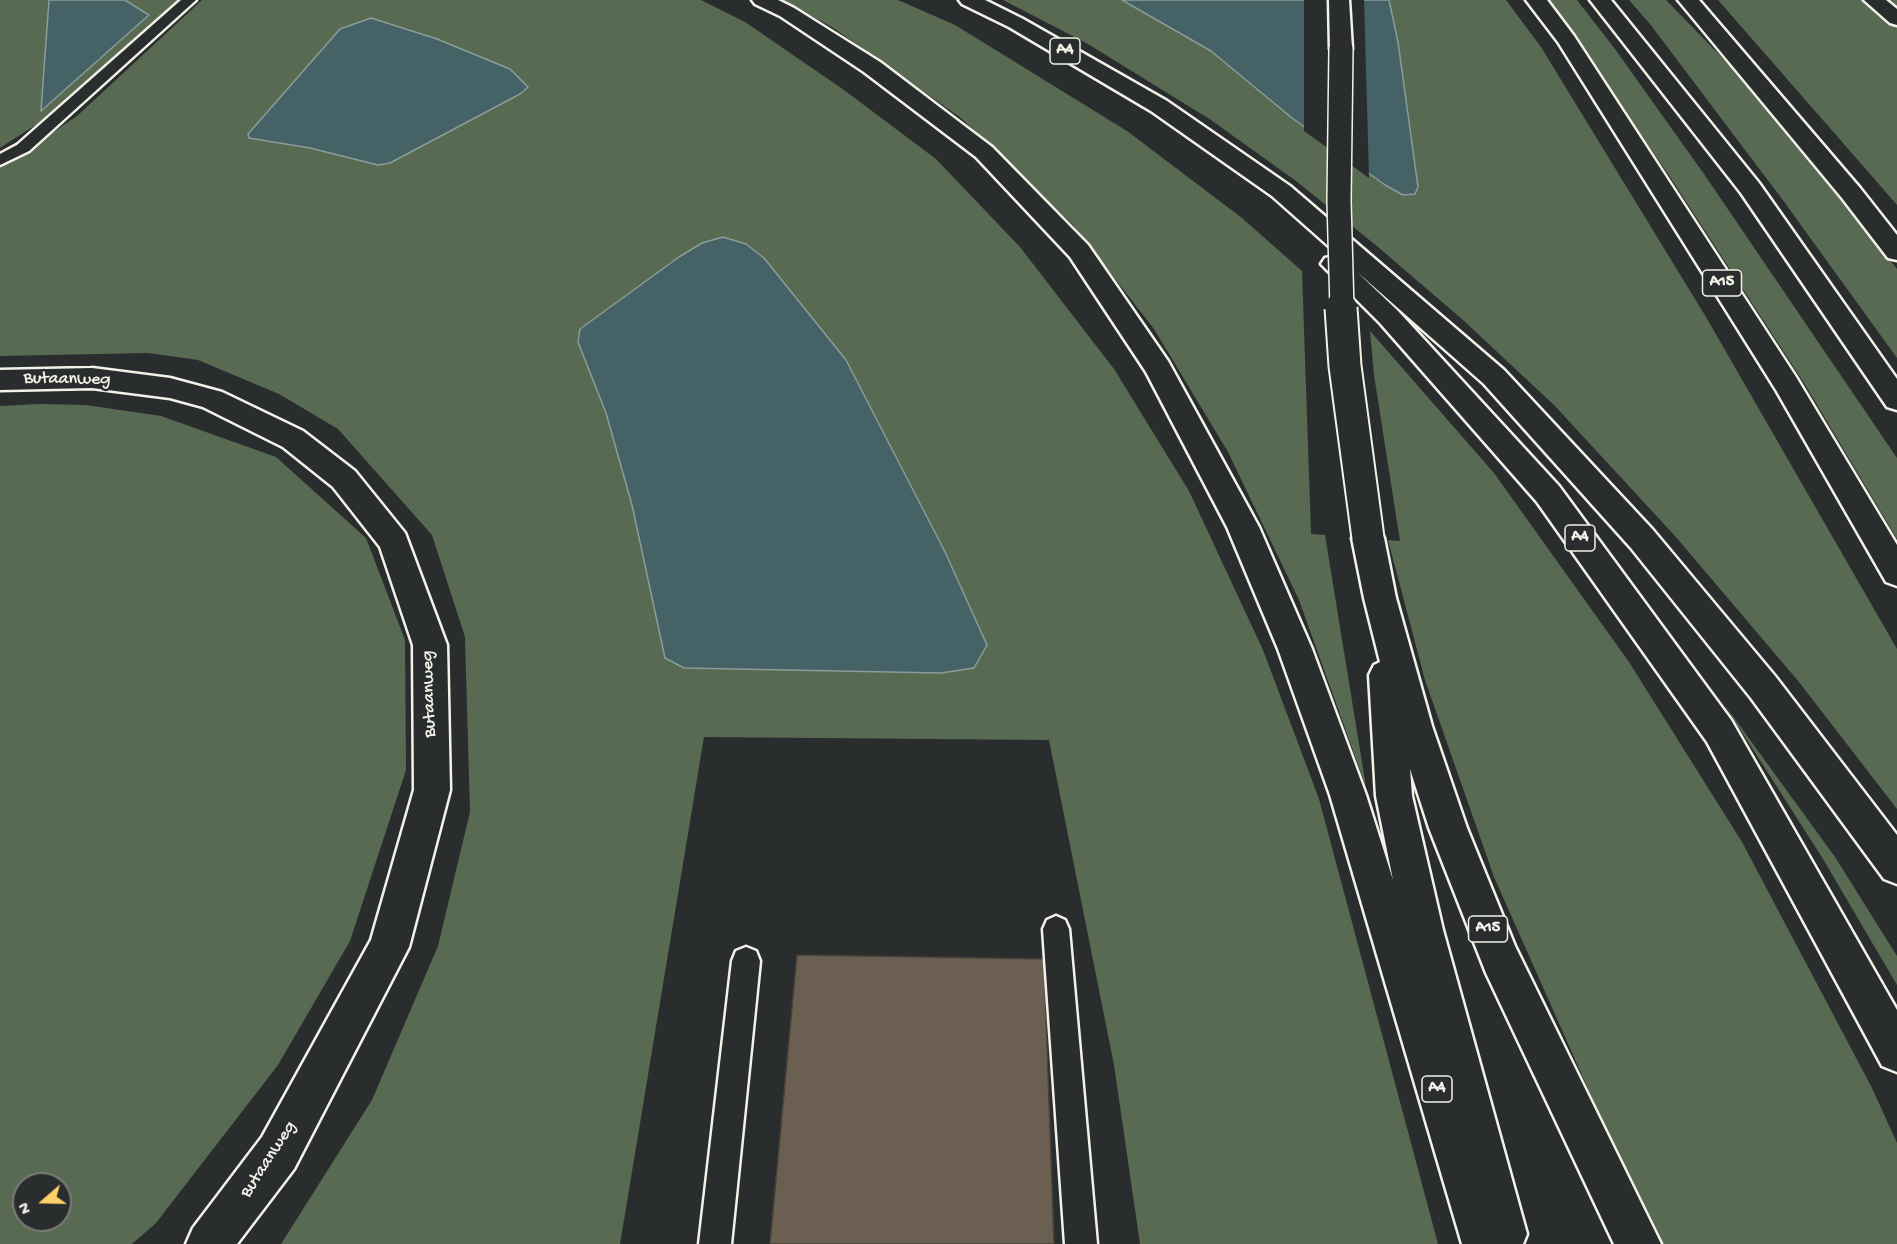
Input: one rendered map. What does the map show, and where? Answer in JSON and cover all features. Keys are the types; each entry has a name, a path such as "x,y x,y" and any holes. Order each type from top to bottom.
{"main road":[{"name":"A4","path":"762,0 787,12 872,67 984,152 1079,251 1158,368 1243,527 1295,649 1348,795 1485,1244"},
{"name":"A4","path":"969,0 1016,23 1159,106 1281,191 1494,377 1657,558 1763,687 1897,866"},
{"name":"A15","path":"1339,0 1341,49 1340,284 1345,366 1368,538 1380,598 1414,726 1448,828 1500,959 1638,1244"},
{"name":"A15","path":"1536,0 1567,40 1786,384 1897,573"},
{"path":"1600,0 1750,188 1897,400"},
{"path":"1688,0 1844,185 1897,252"},
{"path":"1874,0 1897,19"},
{"name":"A4","path":"1159,106 1272,204 1389,317 1548,494 1719,731 1897,1051"},
{"name":"Butaanweg","path":"0,380 92,378 170,388 212,399 293,439 344,478 394,542 429,645 432,790 389,947 278,1154 209,1244"},
{"name":"A15","path":"1380,598 1394,796 1423,930 1507,1244"}],"lane":[{"path":"0,160 23,148 189,0"},
{"path":"1056,929 1081,1244"},
{"path":"715,1244 746,961"}],"green space":[{"path":"0,0 178,0 57,111 0,148"},
{"path":"202,0 701,0 745,22 844,90 936,159 1020,247 1114,369 1189,491 1263,650 1319,799 1438,1244 1140,1244 1114,1065 1049,740 704,737 620,1244 281,1244 372,1100 438,946 470,812 465,637 432,535 338,429 279,394 198,360 148,353 0,356 0,168 77,116"},
{"path":"781,0 898,0 955,25 1127,131 1242,218 1302,271 1311,534 1325,535 1366,787 1299,600 1228,452 1154,329 1073,225 961,118 832,27"},
{"path":"1003,0 1506,0 1541,47 1706,317 1897,649 1897,809 1799,682 1675,536 1554,405 1463,320 1296,181 1211,120 1088,44"},
{"path":"1547,0 1577,0 1615,49 1704,174 1897,458 1897,539 1804,383 1668,174"},
{"path":"1629,0 1666,0 1748,84 1897,269 1897,358 1785,203 1650,24"},
{"path":"1718,0 1897,0 1897,205 1884,190"},
{"path":"1370,331 1494,473 1629,662 1742,842 1872,1088 1897,1143 1897,1244 1659,1244 1494,877 1425,680 1388,540 1400,541 1374,375"},
{"path":"86,405 161,416 276,457 366,538 405,640 406,770 350,941 278,1065 156,1223 132,1244 0,1244 0,406"},
{"path":"1724,704 1835,857 1897,956 1897,985 1823,859"}],"water":[{"path":"49,0 125,0 149,15 41,111"},
{"path":"1122,0 1389,0 1398,42 1418,187 1415,194 1403,195 1385,185 1292,118 1211,51"},
{"path":"371,18 437,39 510,69 528,87 520,94 390,163 378,165 310,148 249,138 248,134 340,29"},
{"path":"723,237 746,244 764,258 846,360 945,552 987,645 974,668 941,673 684,668 665,658 632,505 606,413 578,342 580,329 679,257 702,243"}],"pier":[{"path":"1304,0 1364,0 1369,178 1304,131"}],"building":[{"path":"797,955 1044,959 1054,1244 770,1244"}]}
